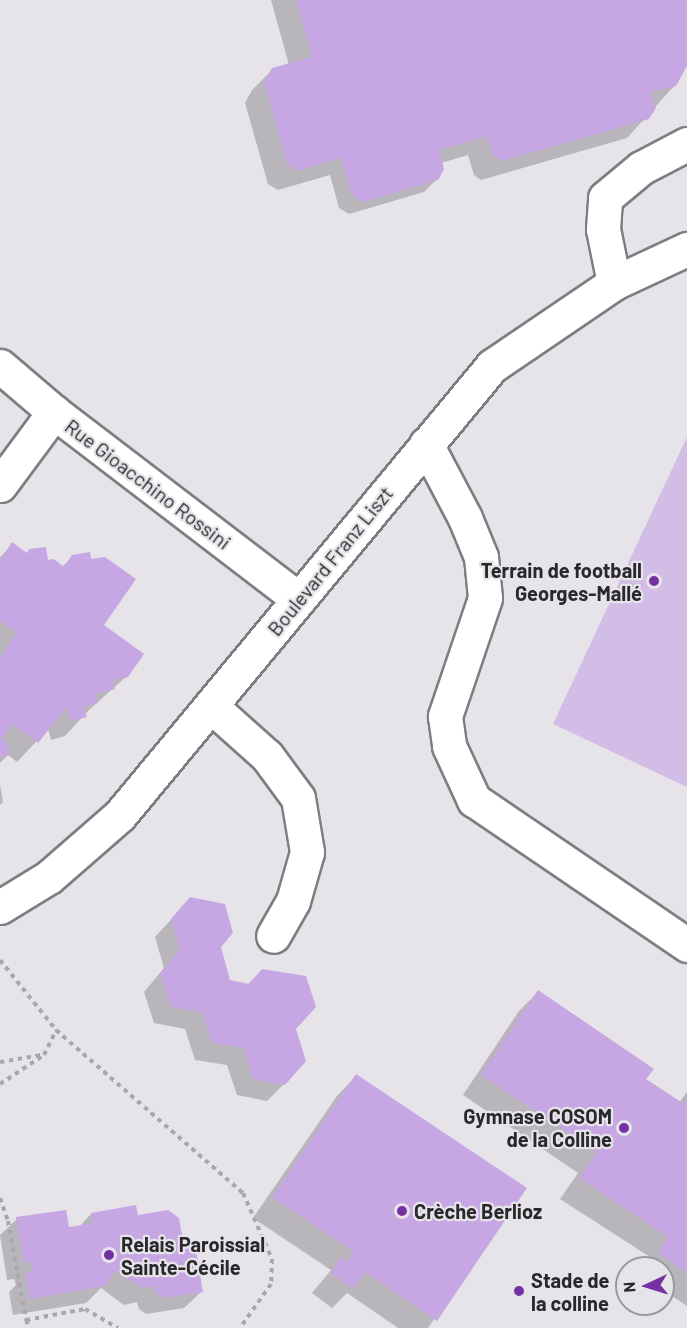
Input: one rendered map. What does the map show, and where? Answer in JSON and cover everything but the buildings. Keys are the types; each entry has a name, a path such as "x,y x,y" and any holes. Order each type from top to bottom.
{"street":[{"path":"614,283 603,229 605,198 641,168 687,144"},
{"name":"Boulevard Franz Liszt","path":"0,907 49,877 120,815 492,366 614,283 687,249"},
{"name":"Rue Gioacchino Rossini","path":"0,366 54,412 299,599"},
{"path":"0,485 54,412"},
{"path":"426,444 460,508 481,557 485,598 445,716 449,746 474,800 687,945"},
{"path":"211,706 267,756 298,798 307,852 293,901 273,936"}],"path":[{"path":"0,960 56,1030 243,1193 272,1259 271,1284 240,1328"},
{"path":"0,1084 44,1055 56,1030"},
{"path":"0,1062 44,1055"},
{"path":"0,1198 8,1221 26,1320 30,1328"},
{"path":"26,1320 85,1308 114,1327"}],"shaded area":[{"name":"Terrain de football Georges-Mallé","path":"687,437 687,787 553,724"}],"place":[{"name":"Terrain de football Georges-Mallé","path":"654,581"},
{"name":"Gymnase COSOM de la Colline","path":"624,1128"},
{"name":"Crèche Berlioz","path":"402,1211"},
{"name":"Relais Paroissial Sainte-Cécile","path":"109,1255"},
{"name":"Stade de la colline","path":"519,1291"}]}
